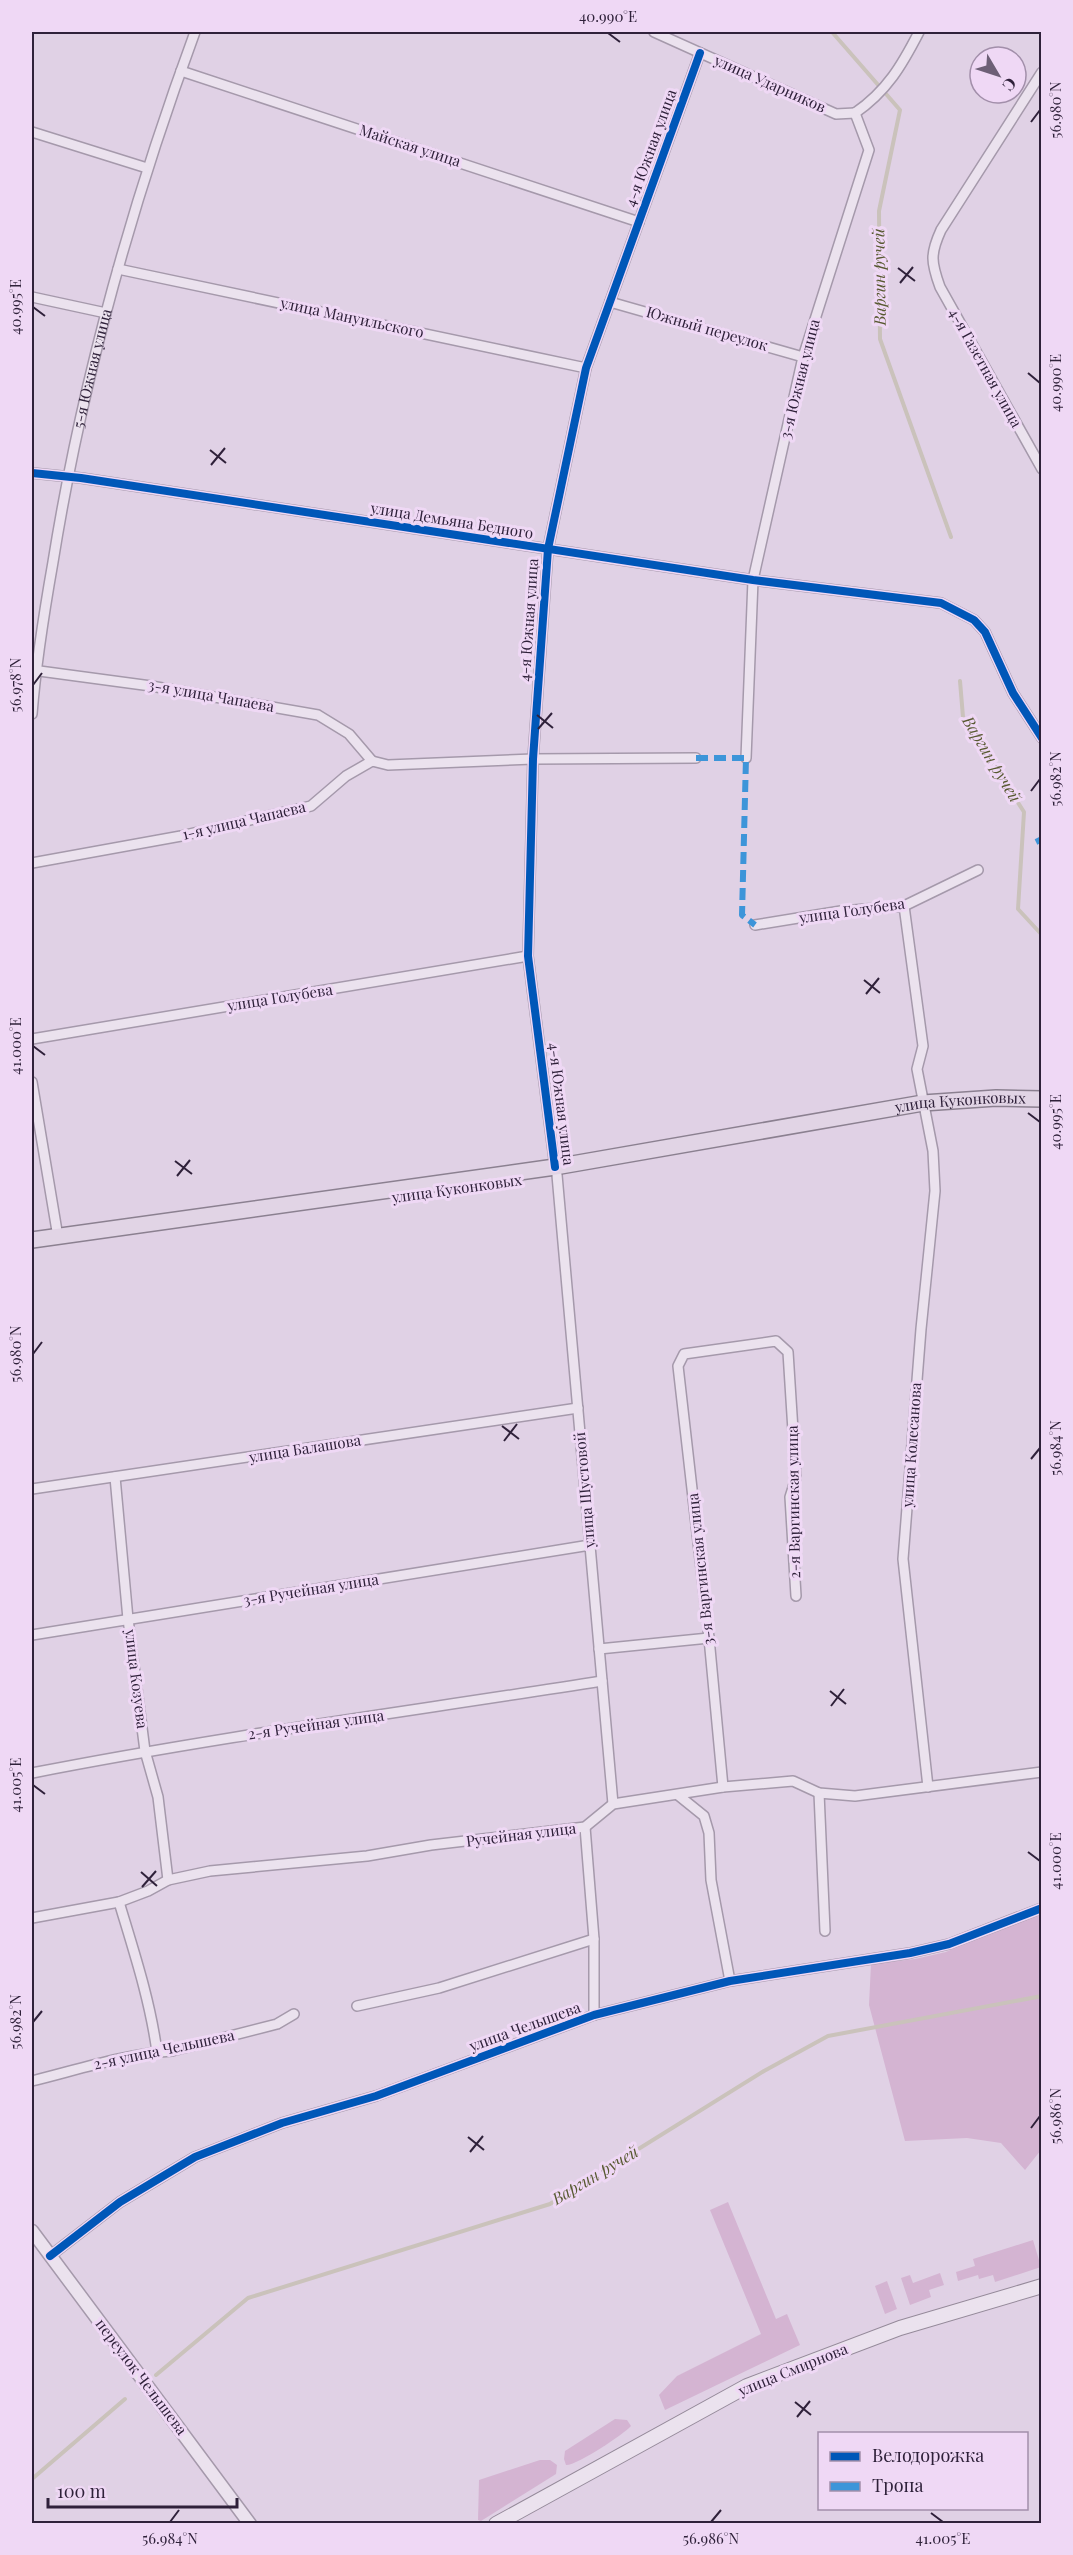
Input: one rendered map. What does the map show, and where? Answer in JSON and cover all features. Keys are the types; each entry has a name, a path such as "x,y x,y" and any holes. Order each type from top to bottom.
{"main road":[{"name":"улица Куконковых","path":"32,1248 58,1241 556,1171 786,1134 879,1110 923,1103 996,1098 1041,1099"},
{"name":"улица Куконковых","path":"32,1240 58,1241"},
{"name":"улица Смирнова","path":"496,2523 747,2386 900,2328 1041,2286"}],"street":[{"name":"5-я Южная улица","path":"32,714 33,670 67,478 106,313 147,168 195,32"},
{"name":"улица Ударников","path":"654,32 836,114 855,113"},
{"path":"855,113 875,99 886,86 902,64 919,32"},
{"name":"4-я Южная улица","path":"556,1171 528,957 533,759 548,549 586,368 700,53"},
{"name":"Майская улица","path":"181,70 639,222"},
{"name":"4-я Газетная улица","path":"1041,72 941,230 932,250 932,266 945,297 1041,469"},
{"name":"3-я Южная улица","path":"746,758 753,580 803,357 869,150 855,113"},
{"path":"32,132 147,168"},
{"name":"улица Мануильского","path":"118,268 586,368"},
{"path":"32,297 106,313"},
{"name":"Южный переулок","path":"610,302 803,357"},
{"name":"улица Демьяна Бедного","path":"32,473 81,478 753,580 941,603 974,620 985,632 1013,693 1041,738"},
{"name":"3-я улица Чапаева","path":"33,670 151,686 318,715 349,734 372,761"},
{"path":"372,761 388,765 533,759 696,758"},
{"name":"1-я улица Чапаева","path":"32,863 180,836 311,806 346,776 372,761"},
{"name":"улица Голубева","path":"755,925 841,911 904,906 978,870"},
{"path":"904,906 923,1046 917,1069 923,1103"},
{"name":"улица Голубева","path":"32,1039 528,957"},
{"path":"32,1082 58,1241"},
{"name":"улица Колесанова","path":"923,1103 933,1150 934,1191 903,1558 928,1787"},
{"name":"улица Шустовой","path":"556,1171 613,1804"},
{"name":"2-я Варгинская улица","path":"684,1354 776,1341 788,1352 796,1478 790,1497 796,1596"},
{"name":"3-я Варгинская улица","path":"684,1354 678,1366 709,1638 723,1787"},
{"name":"улица Балашова","path":"32,1489 578,1408"},
{"name":"улица Козуева","path":"115,1478 128,1619 145,1751 158,1797 168,1880"},
{"name":"3-я Ручейная улица","path":"32,1635 590,1545"},
{"path":"599,1649 709,1638"},
{"name":"2-я Ручейная улица","path":"32,1773 250,1733 364,1719 602,1681"},
{"path":"613,1804 723,1787 793,1781 819,1793 855,1796 1041,1772"},
{"path":"819,1793 825,1931"},
{"path":"678,1795 704,1816 709,1833 711,1880 730,1981"},
{"name":"Ручейная улица","path":"32,1918 119,1902 148,1891 168,1880 210,1872 367,1856 430,1845 585,1827 613,1804"},
{"path":"585,1827 594,1939 594,2015"},
{"path":"119,1902 144,1986 157,2052"},
{"name":"улица Челышева","path":"50,2256 120,2202 195,2157 282,2123 376,2096 594,2015 730,1981 910,1953 949,1944 1041,1908"},
{"path":"357,2006 439,1988 594,1939"},
{"name":"2-я улица Челышева","path":"32,2081 157,2052 172,2051 277,2024 294,2014"},
{"name":"переулок Челышева","path":"32,2231 250,2523"}],"shaded area":[{"path":"1041,1910 1041,2150 1025,2170 1001,2143 967,2138 905,2141 869,2005 871,1964 915,1959 946,1952 1006,1922"},
{"path":"728,2202 776,2319 787,2314 800,2345 665,2410 659,2395 677,2376 761,2334 710,2210"},
{"path":"1033,2240 1041,2267 995,2282 993,2275 979,2279 978,2275 958,2281 956,2272 975,2266 973,2259"},
{"path":"940,2273 944,2285 929,2290 931,2297 910,2305 901,2278 910,2275 913,2283"},
{"path":"887,2281 897,2309 885,2314 875,2286"},
{"path":"615,2419 627,2420 631,2426 589,2455 566,2465 565,2451"},
{"path":"540,2460 550,2460 557,2465 556,2474 481,2521 478,2520 479,2480"}],"waterway":[{"name":"Варгин ручей","path":"832,32 900,110 879,211 880,339 951,537"},
{"name":"Варгин ручей","path":"960,681 963,717 1024,812 1018,909 1042,935"},
{"name":"Варгин ручей","path":"156,2375 248,2298 550,2204 764,2071 828,2036 1042,1996"},
{"name":"Варгин ручей","path":"32,2479 125,2399"}],"marked path":[{"path":"696,758 746,758 742,915 755,925"},
{"path":"1036,842 1042,839"}],"cycle path":[{"path":"555,1167 528,956 533,759 548,549 586,368 700,53"},
{"path":"32,473 81,478 753,580 941,603 974,620 985,632 1013,693 1042,738"},
{"path":"50,2256 120,2202 195,2157 282,2123 376,2096 594,2015 730,1981 910,1953 949,1944 1042,1908"}]}
